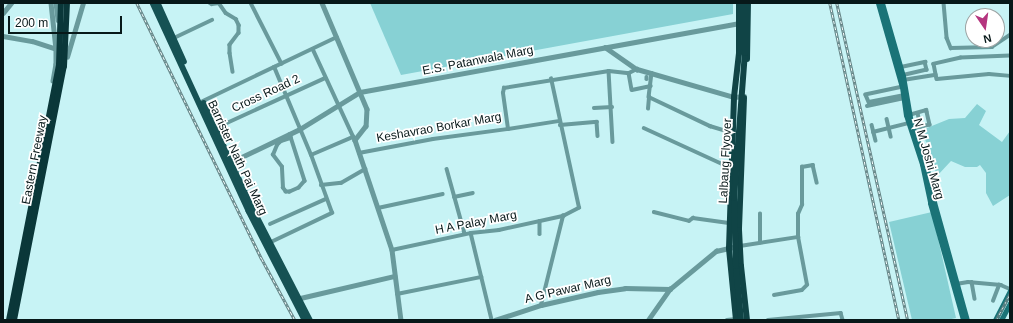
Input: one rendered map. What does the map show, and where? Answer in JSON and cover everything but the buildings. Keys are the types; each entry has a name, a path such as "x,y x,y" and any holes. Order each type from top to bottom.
{"highway":[{"name":"Eastern Freeway","path":"8,320 59,65 61,3"},
{"name":"Eastern Freeway","path":"15,320 64,66 67,3"},
{"path":"738,320 729,248 729,223 734,97 739,53 739,3"},
{"name":"Lalbaug Flyover","path":"738,320 734,198 745,53 744,3"},
{"path":"747,320 741,266 739,198 744,96 748,52 748,3"}],"main road":[{"name":"Barrister Nath Pai Marg","path":"153,3 269,244 310,320"},
{"name":"Barrister Nath Pai Marg","path":"158,3 203,102 206,112 216,128 230,163"},
{"name":"N M Joshi Marg","path":"878,3 899,65 910,123 924,164 932,202 947,258 967,320"},
{"name":"N M Joshi Marg","path":"882,3 884,17"},
{"name":"N M Joshi Marg","path":"955,284 963,320"},
{"path":"995,320 1009,301 1010,290"},
{"name":"Barrister Nath Pai Marg","path":"297,298 305,320"},
{"path":"1001,320 1003,310"}],"street":[{"path":"3,13 11,3"},
{"path":"8,320 56,64 56,49 51,3"},
{"path":"56,3 59,29 68,52"},
{"path":"15,320 61,95 68,52 83,3"},
{"path":"210,3 219,3 226,14 236,19 239,25 239,33 230,45 233,72"},
{"path":"251,3 282,64"},
{"path":"311,155 354,138 366,126 367,109 322,3"},
{"path":"944,3 947,38 951,48 992,47 1010,35"},
{"path":"174,38 212,20"},
{"name":"E.S. Patanwala Marg","path":"230,163 290,136 360,92 619,44 748,22"},
{"path":"3,36 32,41 68,52"},
{"path":"203,102 337,37"},
{"path":"618,56 619,44"},
{"path":"605,47 649,77 734,97 744,96"},
{"path":"313,49 354,138 392,250 394,276 401,320"},
{"path":"1010,56 961,58 936,62 934,64 937,79 989,74 1010,76"},
{"path":"899,65 926,63 926,71 910,74 902,78"},
{"path":"908,65 910,74"},
{"path":"269,244 332,213 311,155 274,68"},
{"path":"541,305 563,216 579,208 551,79 609,71 629,73 637,69"},
{"path":"609,71 613,142"},
{"path":"629,73 632,90 648,87"},
{"path":"902,78 936,75"},
{"path":"648,109 649,77"},
{"name":"Cross Road 2","path":"216,128 326,78"},
{"name":"Keshavrao Borkar Marg","path":"359,153 433,139 508,129 503,93 504,88 551,79"},
{"path":"904,86 866,95 869,102 905,96"},
{"path":"867,106 905,96"},
{"path":"649,97 710,126 733,133"},
{"path":"594,108 612,107"},
{"path":"908,115 927,112 930,124 912,129"},
{"path":"918,113 922,127"},
{"path":"887,119 891,137"},
{"path":"508,129 560,123 597,122 598,136"},
{"path":"874,132 910,123"},
{"path":"872,125 876,141"},
{"path":"644,128 731,168"},
{"path":"290,136 305,181 300,188 286,192 283,188 282,167 273,156 277,145 290,136"},
{"path":"774,295 802,290 807,285 798,237 798,214 802,205 802,167 813,165 817,183"},
{"path":"322,185 341,183 365,169"},
{"path":"447,169 464,234"},
{"path":"454,197 473,193"},
{"path":"378,208 443,194"},
{"path":"270,224 326,199"},
{"path":"654,212 689,221 693,218 729,223"},
{"path":"760,214 760,243"},
{"name":"H A Palay Marg","path":"392,250 471,232 499,230 563,216"},
{"path":"540,221 540,234"},
{"path":"471,232 481,277 494,320"},
{"path":"648,320 670,289 716,251 798,237"},
{"path":"297,298 394,276"},
{"path":"397,294 481,277"},
{"path":"972,282 975,299"},
{"path":"955,284 972,282 998,285 1010,290"},
{"path":"993,301 998,285"},
{"name":"A G Pawar Marg","path":"494,320 541,305 598,292 625,288 670,289"},
{"path":"768,320 841,313 842,320"},
{"path":"727,320 738,320"}],"shaded area":[{"path":"370,3 733,3 733,14 401,75"},
{"path":"977,104 986,111 979,125 1002,142 1010,131 1010,195 993,206 986,193 986,173 980,165 977,167 965,167 951,161 937,176 922,130 949,119 965,118"},
{"path":"932,212 956,318 947,320 912,320 889,222"}],"railway":[{"path":"137,3 262,259 295,320"},
{"path":"830,3 899,320"},
{"path":"837,3 908,320"},
{"path":"996,320 1010,294"}]}
